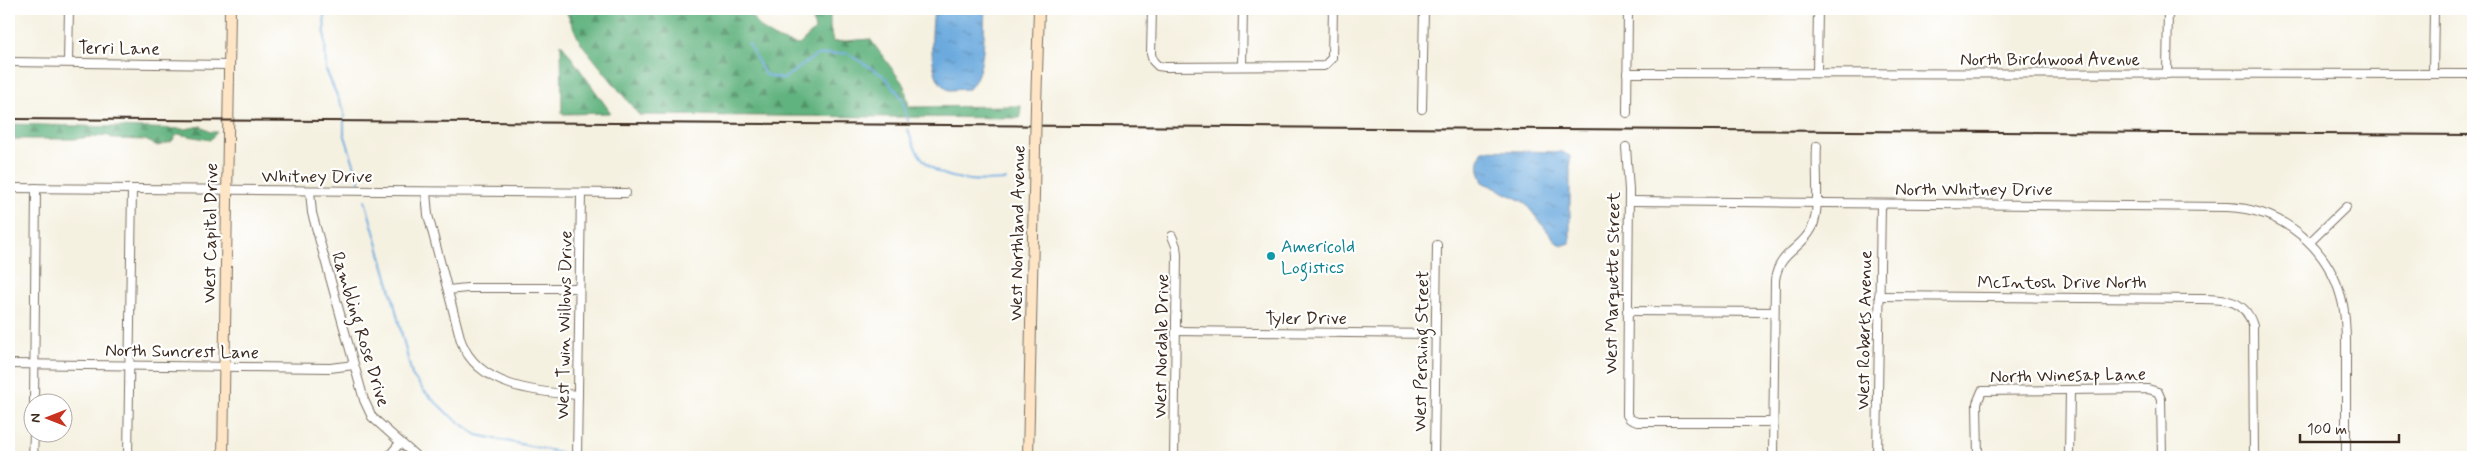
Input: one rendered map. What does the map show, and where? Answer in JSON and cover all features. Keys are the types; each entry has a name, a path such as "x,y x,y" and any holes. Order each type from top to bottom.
{"street":[{"path":"68,62 69,9"},
{"name":"West Capitol Drive","path":"223,457 230,9"},
{"name":"West Northland Avenue","path":"1028,457 1038,9"},
{"path":"1152,9 1151,54 1155,64 1160,67 1324,66 1329,64 1332,54 1333,9"},
{"path":"1242,66 1243,9"},
{"path":"1422,109 1424,9"},
{"path":"1627,112 1628,9"},
{"path":"1817,73 1818,9"},
{"path":"2167,74 2168,9"},
{"path":"2433,74 2434,9"},
{"name":"Terri Lane","path":"9,62 229,65"},
{"name":"North Birchwood Avenue","path":"1627,74 2473,74"},
{"name":"West Marquette Street","path":"1626,146 1629,201 1626,408 1630,419 1637,422 1773,422"},
{"path":"1773,457 1775,280 1778,267 1786,255 1809,233 1814,223 1817,146"},
{"name":"Whitney Drive","path":"9,188 626,193"},
{"path":"34,394 36,188"},
{"path":"128,457 132,190"},
{"name":"Rambling Rose Drive","path":"310,191 312,213 364,400 372,417 417,457"},
{"path":"426,192 428,215 464,348 490,376 502,383 559,394 578,395"},
{"name":"West Twin Willows Drive","path":"577,457 581,193"},
{"name":"North Whitney Drive","path":"1629,201 2238,207 2259,212 2279,220 2310,242 2330,269 2343,306 2346,327 2346,457"},
{"name":"West Roberts Avenue","path":"1877,457 1881,204"},
{"path":"2310,242 2346,207"},
{"name":"West Nordale Drive","path":"1172,236 1177,255 1174,457"},
{"name":"West Pershing Street","path":"1434,457 1438,245"},
{"path":"448,290 467,288 580,288"},
{"name":"McIntosh Drive North","path":"1879,296 2230,300 2242,306 2253,326 2254,457"},
{"path":"1627,311 1774,312"},
{"name":"Tyler Drive","path":"1176,331 1436,334"},
{"name":"North Suncrest Lane","path":"9,364 330,368 354,365"},
{"name":"North Winesap Lane","path":"1978,457 1977,403 1979,394 1987,390 2148,389 2158,392 2162,408 2162,457"},
{"path":"2069,457 2070,390"},
{"path":"388,457 400,443"},
{"path":"33,457 34,444"}],"green space":[{"path":"565,9 746,9 757,24 768,34 799,45 815,30 811,9 830,9 830,27 833,42 870,39 904,85 909,107 1021,106 1020,118 639,115 580,42"},
{"path":"561,43 611,113 562,114"},
{"path":"9,124 185,129 201,126 210,132 217,132 210,140 178,134 171,142 158,146 145,140 115,139 106,135 74,139 9,139"}],"water":[{"path":"934,9 985,9 983,51 979,72 969,89 949,90 942,85 937,76 932,54"},
{"path":"1483,150 1562,152 1570,156 1570,243 1564,245 1557,243 1524,202 1483,182 1478,166"}],"waterway":[{"path":"324,9 326,70 344,112 344,133 360,183"},
{"path":"749,44 765,75 783,79 817,55 847,53 885,77 902,98 908,121"},
{"path":"908,129 914,146 922,159 945,175 959,179 1006,180"},
{"path":"365,200 412,375 424,391 448,414 477,435 568,454"}],"railway":[{"path":"9,119 2473,135"}],"place":[{"name":"Americold Logistics","path":"1271,256"}]}
